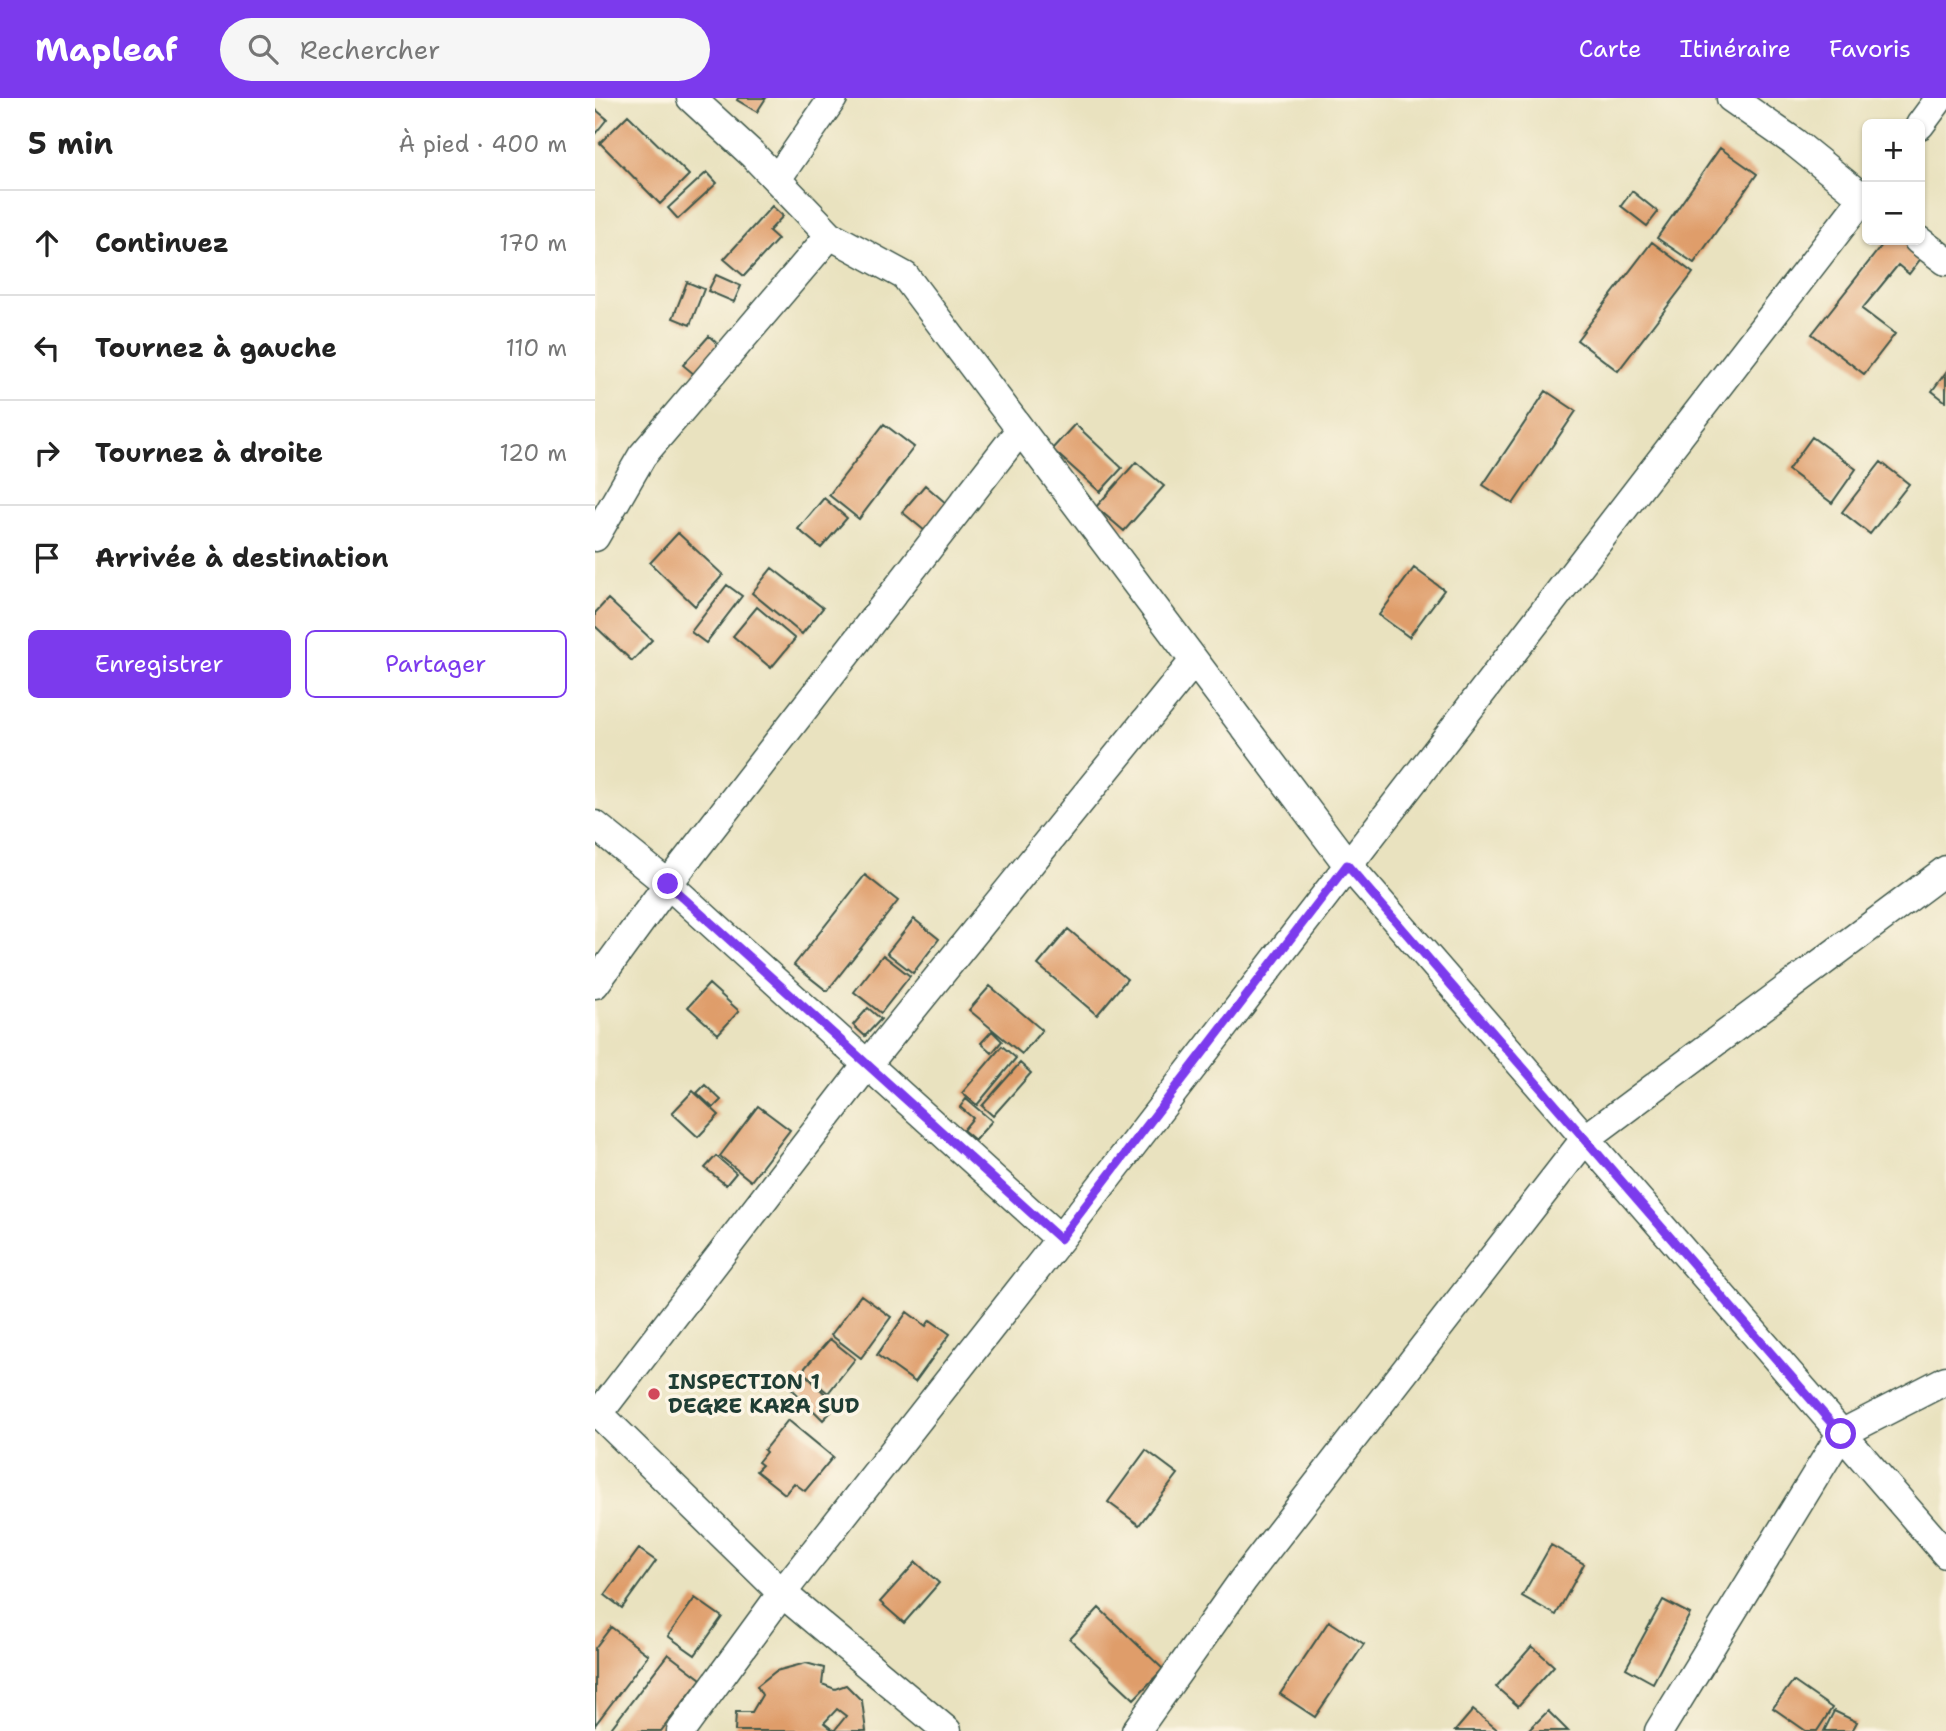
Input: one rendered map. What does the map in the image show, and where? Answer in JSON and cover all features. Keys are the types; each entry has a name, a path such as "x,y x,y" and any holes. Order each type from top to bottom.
{"street":[{"path":"691,98 777,180 830,236 905,276 1347,865 1946,1554"},
{"path":"777,180 834,98"},
{"path":"1731,98 1862,194"},
{"path":"1924,119 1940,98"},
{"path":"681,1731 782,1592 1060,1239 1862,202"},
{"path":"595,537 642,456 830,236"},
{"path":"1925,245 1946,261"},
{"path":"595,984 668,884 1020,430"},
{"path":"947,1731 782,1592 597,1412 867,1065 1194,661"},
{"path":"595,825 668,884 1060,1239"},
{"path":"1136,1731 1243,1580 1585,1139 1946,870"},
{"path":"1659,1731 1841,1434 1946,1380"}],"building":[{"path":"766,98 757,112 737,100"},
{"path":"595,109 607,119 595,134"},
{"path":"628,115 689,175 660,204 600,143"},
{"path":"1720,148 1757,174 1694,263 1657,238"},
{"path":"707,172 717,183 678,219 668,208"},
{"path":"1632,191 1658,212 1647,226 1621,206"},
{"path":"772,206 783,216 769,231 778,239 744,276 724,259"},
{"path":"1652,242 1693,273 1618,371 1577,340"},
{"path":"1882,245 1915,245 1925,253 1909,274 1898,265 1862,309 1895,334 1864,374 1812,334"},
{"path":"716,275 741,286 734,302 708,291"},
{"path":"687,282 704,289 690,325 673,318"},
{"path":"709,336 721,347 695,375 683,365"},
{"path":"1946,372 1946,402 1932,391"},
{"path":"1546,391 1576,411 1513,504 1483,485"},
{"path":"884,424 914,447 859,519 829,495"},
{"path":"1075,424 1122,468 1100,492 1052,449"},
{"path":"1812,437 1856,469 1832,503 1788,470"},
{"path":"1136,462 1164,486 1124,531 1096,507"},
{"path":"1881,462 1909,484 1870,534 1842,512"},
{"path":"925,485 947,504 925,531 902,512"},
{"path":"824,498 847,518 821,548 798,529"},
{"path":"678,533 723,575 695,606 650,563"},
{"path":"772,568 823,608 802,634 752,593"},
{"path":"1414,568 1444,590 1409,637 1379,615"},
{"path":"727,585 742,596 706,643 691,632"},
{"path":"608,599 652,640 632,661 595,626 595,613"},
{"path":"757,607 795,639 771,668 733,636"},
{"path":"865,875 898,901 827,991 794,965"},
{"path":"914,919 939,939 913,973 887,953"},
{"path":"1068,929 1127,979 1097,1015 1038,965"},
{"path":"883,955 910,976 881,1013 854,992"},
{"path":"709,984 739,1011 718,1034 688,1007"},
{"path":"990,986 1042,1030 1022,1054 969,1010"},
{"path":"868,1008 881,1019 865,1036 853,1025"},
{"path":"992,1031 1002,1041 992,1053 981,1043"},
{"path":"1002,1046 1016,1058 977,1105 962,1093"},
{"path":"1020,1063 1031,1073 993,1116 982,1106"},
{"path":"705,1085 721,1100 713,1108 697,1093"},
{"path":"693,1091 719,1115 698,1137 672,1113"},
{"path":"966,1099 992,1121 975,1140 963,1130 973,1118 960,1107"},
{"path":"758,1106 790,1130 751,1181 720,1156"},
{"path":"716,1156 736,1173 726,1185 705,1168"},
{"path":"861,1295 891,1317 861,1358 831,1335"},
{"path":"907,1312 926,1326 930,1320 950,1334 915,1382 877,1355"},
{"path":"830,1339 855,1359 828,1393 803,1372 837,1406 823,1420 789,1386"},
{"path":"788,1420 833,1457 805,1491 794,1483 785,1494 756,1471 762,1465 758,1462 766,1452 764,1450"},
{"path":"1146,1450 1178,1474 1139,1525 1108,1502"},
{"path":"1551,1545 1584,1564 1556,1615 1522,1596"},
{"path":"639,1549 656,1561 622,1608 605,1595"},
{"path":"916,1562 939,1583 904,1623 880,1602"},
{"path":"695,1598 722,1617 695,1655 668,1636"},
{"path":"1663,1600 1690,1614 1653,1683 1626,1668"},
{"path":"1099,1608 1163,1669 1134,1699 1070,1639"},
{"path":"1329,1621 1364,1644 1315,1717 1280,1694"},
{"path":"611,1627 648,1655 595,1725 595,1648"},
{"path":"1532,1646 1554,1666 1518,1706 1496,1687"},
{"path":"668,1654 701,1679 661,1731 609,1731"},
{"path":"806,1663 824,1668 822,1684 835,1689 846,1685 862,1701 866,1731 834,1731 735,1731 736,1712 752,1712 762,1695 757,1686 776,1671","holes":["837,1709 846,1716 834,1731 824,1723"]},
{"path":"1793,1681 1832,1708 1817,1731 1806,1731 1773,1708"},
{"path":"1473,1710 1499,1731 1455,1731"},
{"path":"1548,1711 1568,1731 1528,1731"},
{"path":"1834,1711 1857,1722 1852,1731 1824,1731"}],"place":[{"name":"INSPECTION 1 DEGRE KARA SUD","path":"654,1394"}],"route":[{"path":"668,884 1060,1239 1347,865 1841,1434"}]}
